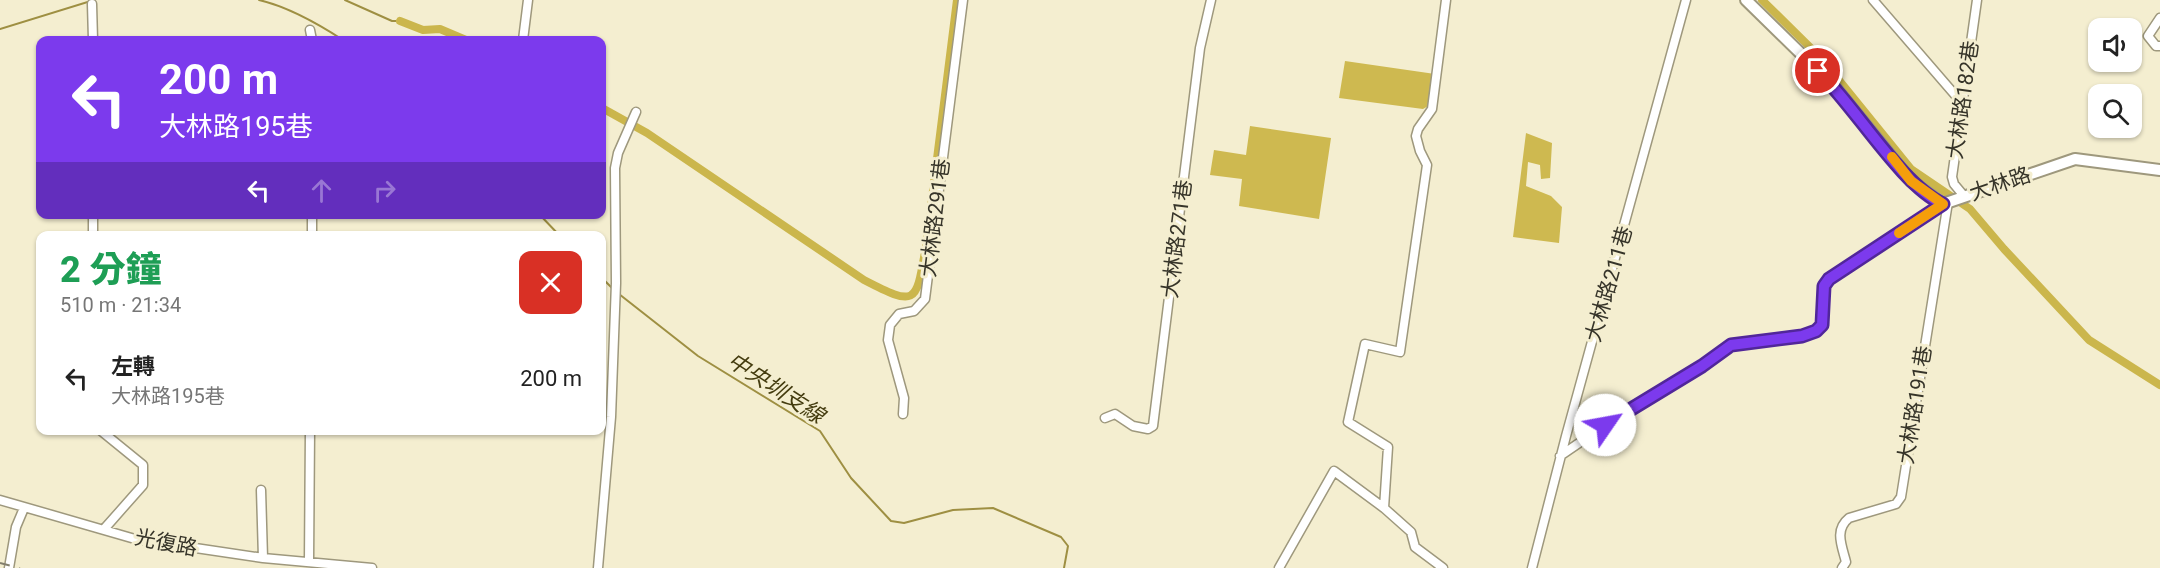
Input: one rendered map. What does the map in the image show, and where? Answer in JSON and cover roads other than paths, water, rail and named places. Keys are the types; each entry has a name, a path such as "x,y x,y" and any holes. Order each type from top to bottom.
{"street":[{"path":"524,36 528,0"},
{"name":"大林路291巷","path":"903,414 904,398 888,340 890,324 899,314 914,311 925,299 963,0"},
{"name":"大林路271巷","path":"1106,418 1114,414 1133,426 1148,429 1153,426 1200,48 1211,0"},
{"path":"1384,508 1388,447 1348,422 1365,344 1400,352 1427,165 1416,136 1418,129 1432,109 1446,0"},
{"name":"大林路211巷","path":"1532,568 1560,456 1686,0"},
{"name":"大林路","path":"1746,0 1834,86 1911,181 1947,202 2075,159 2160,170"},
{"path":"1873,0 1962,103"},
{"name":"大林路182巷","path":"1964,196 1954,184 1953,177 1977,0"},
{"path":"92,4 93,36"},
{"path":"2160,18 2148,36 2156,46 2160,46"},
{"path":"310,30 311,36"},
{"path":"598,568 611,417 616,291 615,168 625,136 636,112"},
{"path":"1560,456 1620,415 1702,366 1731,345 1802,336 1816,331 1822,325 1824,286 1829,279 1947,202"},
{"name":"大林路191巷","path":"1842,568 1846,562 1839,532 1843,523 1849,518 1896,504 1901,496 1947,202"},
{"path":"105,528 143,485 142,465 106,435"},
{"path":"309,561 310,435"},
{"path":"1279,568 1334,471 1384,508 1411,532 1414,546 1443,568"},
{"path":"261,490 262,558"},
{"name":"光復路","path":"0,500 105,528 135,539 262,558 372,568"},
{"path":"9,568 16,527 24,508"}],"waterway":[{"name":"中央圳支線","path":"0,29 94,0"},
{"name":"中央圳支線","path":"259,0 302,16 336,36"},
{"path":"345,0 392,21 400,21"},
{"path":"606,110 647,133 864,280 895,295 905,297 912,295 920,279 926,246 957,0"},
{"path":"1762,0 1821,58 1911,169 1970,209 2089,340 2160,385"},
{"path":"400,21 423,30 440,29 457,36"},
{"name":"中央圳支線","path":"544,219 555,231"},
{"name":"中央圳支線","path":"606,282 612,288"},
{"name":"中央圳支線","path":"619,294 698,356 820,431 851,478 891,521 904,523 953,510 993,508 1061,537 1068,546 1064,568"}],"railway":[{"path":"0,563 20,568"}]}
